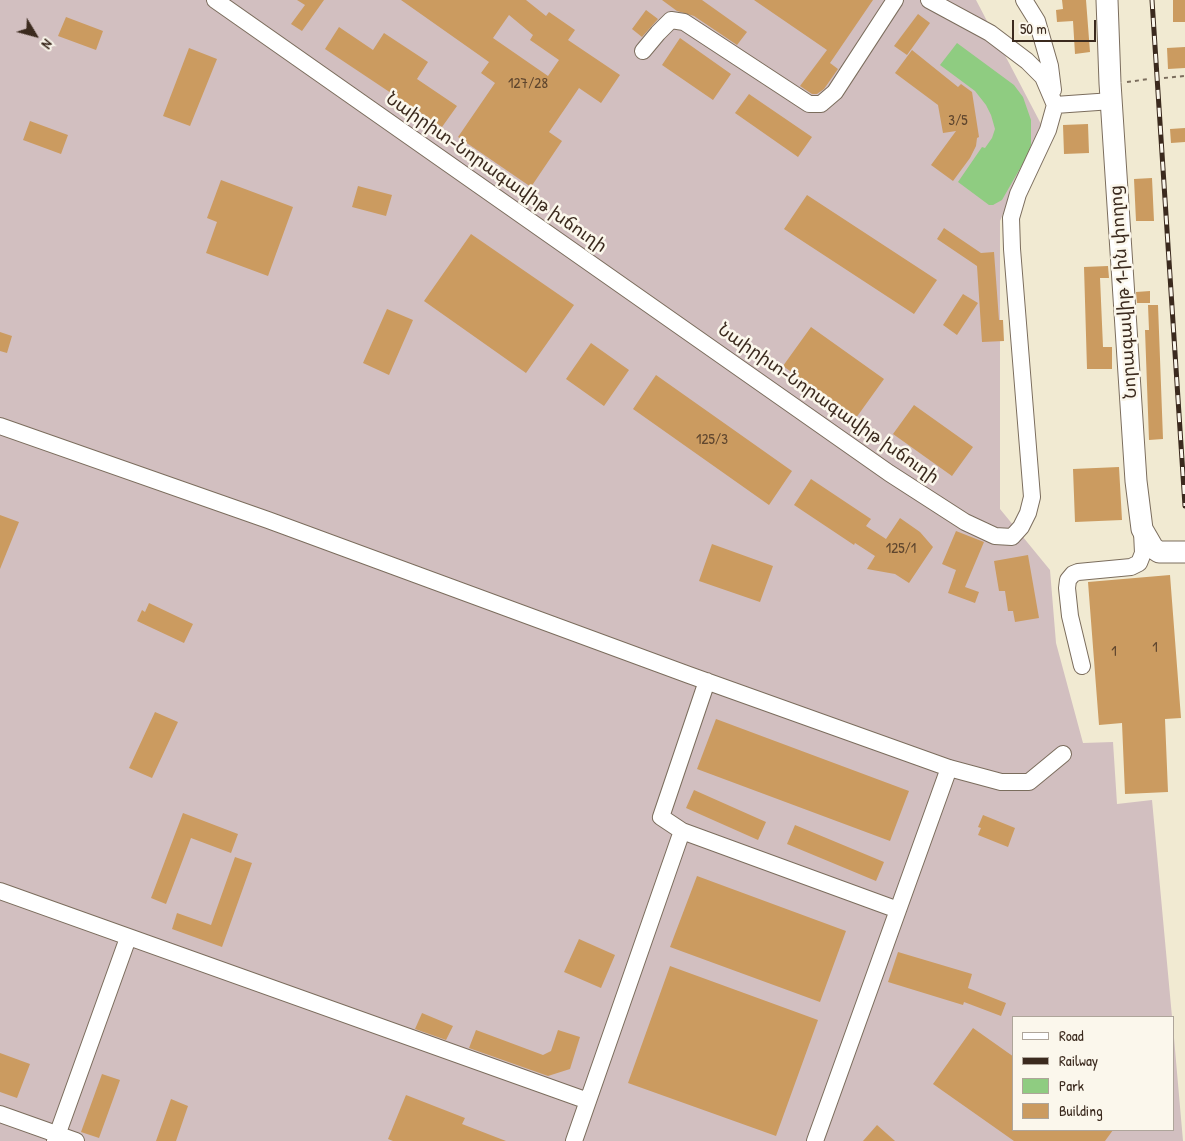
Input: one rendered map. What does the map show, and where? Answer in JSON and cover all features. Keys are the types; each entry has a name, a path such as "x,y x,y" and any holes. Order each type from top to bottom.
{"main road":[{"name":"Նորագավիթ 1-ին փողոց","path":"1106,0 1117,92 1136,482 1142,529 1153,548 1159,552 1185,552"}],"street":[{"name":"Նաիրիտ-Նորագավիթ խճուղի","path":"215,0 890,472 966,522 996,536 1012,537 1021,528 1028,513 1032,497 1012,259 1011,218 1018,194 1048,130 1055,105"},
{"path":"643,51 671,20 684,22 809,104 821,104 835,92 895,0"},
{"path":"930,0 955,6 1027,61 1043,77 1055,105"},
{"path":"1027,2 1037,21 1050,66 1055,105"},
{"path":"1055,105 1117,92"},
{"path":"0,426 268,520 949,768 1001,782 1029,782 1063,754"},
{"path":"1082,666 1070,616 1068,580 1073,574 1078,572 1131,567 1139,563 1143,553 1142,529"},
{"path":"707,681 661,817 682,831 898,910"},
{"path":"815,1141 949,768"},
{"path":"574,1141 682,831"},
{"path":"0,891 588,1101"},
{"path":"56,1138 128,938"},
{"path":"0,1114 56,1138 76,1141"}],"path":[{"path":"1164,78 1185,76"},
{"path":"1117,92 1149,79"}],"shaded area":[{"path":"0,0 976,0 1041,124 1000,221 1000,509 1050,570 1056,643 1083,743 1113,742 1117,804 1152,800 1172,1016 1012,1016 1012,1131 1175,1131 1175,1049 1183,1141 0,1141"}],"green space":[{"path":"957,43 1014,85 1023,97 1031,120 1031,145 1026,158 1002,200 993,205 989,205 958,182 982,147 985,148 992,138 995,129 986,105 975,91 940,65"}],"building":[{"path":"297,0 324,0 302,31 291,24 305,5"},
{"path":"401,0 526,0 546,16 549,12 575,30 568,40 620,75 601,103 579,88 549,132 562,141 531,187 458,137 495,83 481,73 489,62","holes":["509,15 533,35 530,40 559,60 548,76 493,38"]},
{"path":"662,0 702,0 747,32 737,45 694,16 677,11"},
{"path":"754,0 873,0 830,63 838,69 824,89 817,94 812,94 800,86 827,50"},
{"path":"1062,0 1086,0 1090,52 1075,54 1073,21 1057,22 1056,10 1063,9"},
{"path":"1173,0 1185,0 1185,22 1173,22"},
{"path":"646,10 658,19 642,37 632,29"},
{"path":"918,14 930,23 907,55 894,46"},
{"path":"66,17 103,31 96,50 58,36"},
{"path":"339,27 373,50 384,33 428,62 417,79 457,106 442,127 325,49"},
{"path":"680,38 731,74 713,100 662,65"},
{"path":"1185,47 1185,68 1168,69 1167,48"},
{"path":"189,48 217,59 190,126 163,116"},
{"path":"912,50 958,87 961,84 972,92 979,137 970,158 953,181 931,165 956,131 943,133 938,105 895,73"},
{"path":"749,94 812,137 798,157 735,113"},
{"path":"30,121 68,135 61,154 23,140"},
{"path":"1088,124 1089,153 1064,154 1063,125"},
{"path":"1185,128 1185,142 1171,143 1170,129"},
{"path":"1152,178 1154,221 1136,221 1134,179"},
{"path":"221,180 293,207 268,276 206,253 217,222 207,218"},
{"path":"358,186 392,195 386,216 352,207"},
{"path":"807,195 937,280 914,314 784,229"},
{"path":"944,228 981,253 994,252 999,320 1003,320 1004,341 982,342 977,266 937,239"},
{"path":"471,234 574,305 526,373 424,301"},
{"path":"1108,266 1109,278 1100,278 1103,347 1112,347 1112,369 1087,369 1084,267"},
{"path":"1150,291 1150,303 1137,303 1136,292"},
{"path":"963,294 978,303 957,335 943,325"},
{"path":"1148,305 1158,305 1163,439 1149,440 1145,330 1149,330"},
{"path":"387,309 413,320 389,375 363,363"},
{"path":"811,327 884,379 856,418 783,366"},
{"path":"0,332 12,336 7,353 0,351"},
{"path":"591,343 629,370 604,406 566,379"},
{"path":"656,375 792,471 769,505 633,409"},
{"path":"914,405 973,447 952,476 893,434"},
{"path":"1119,467 1122,520 1075,522 1073,469"},
{"path":"811,479 871,519 866,526 886,539 900,518 920,532 933,547 909,583 895,574 867,569 875,556 855,543 854,545 794,505"},
{"path":"0,515 19,522 0,569"},
{"path":"956,531 984,542 965,587 979,592 975,603 948,593 956,570 942,564"},
{"path":"712,544 773,566 760,602 699,581"},
{"path":"1028,555 1039,618 1015,622 1013,611 1008,611 1005,591 999,591 994,561"},
{"path":"1170,575 1181,718 1165,719 1168,792 1125,794 1122,723 1099,725 1088,582"},
{"path":"149,603 193,624 184,643 137,621 142,610 145,612"},
{"path":"155,712 178,722 152,778 129,768"},
{"path":"716,719 909,791 890,841 697,769"},
{"path":"694,790 766,822 758,840 686,808"},
{"path":"183,813 238,834 231,853 191,838 166,904 151,898"},
{"path":"983,815 1015,828 1008,847 978,835 981,828 978,827"},
{"path":"795,825 884,862 876,881 787,844"},
{"path":"235,857 252,863 222,947 172,929 177,913 211,925"},
{"path":"697,876 846,931 820,1002 670,947"},
{"path":"579,939 615,955 601,988 564,972"},
{"path":"898,952 972,974 968,988 1006,1003 1001,1016 964,1002 963,1005 888,982"},
{"path":"670,966 818,1020 776,1136 628,1083"},
{"path":"422,1013 453,1026 446,1040 415,1029"},
{"path":"973,1028 1012,1056 1012,1131 1112,1131 1105,1141 1014,1141 933,1084"},
{"path":"476,1030 543,1055 551,1051 558,1030 580,1037 570,1069 548,1076 469,1048"},
{"path":"0,1053 30,1064 17,1098 0,1092"},
{"path":"102,1074 120,1080 99,1138 81,1132"},
{"path":"406,1095 465,1118 462,1124 506,1141 393,1141 388,1139"},
{"path":"171,1099 188,1106 176,1141 156,1141"},
{"path":"877,1125 895,1141 863,1141"}],"railway":[{"path":"1152,0 1185,506"}]}
